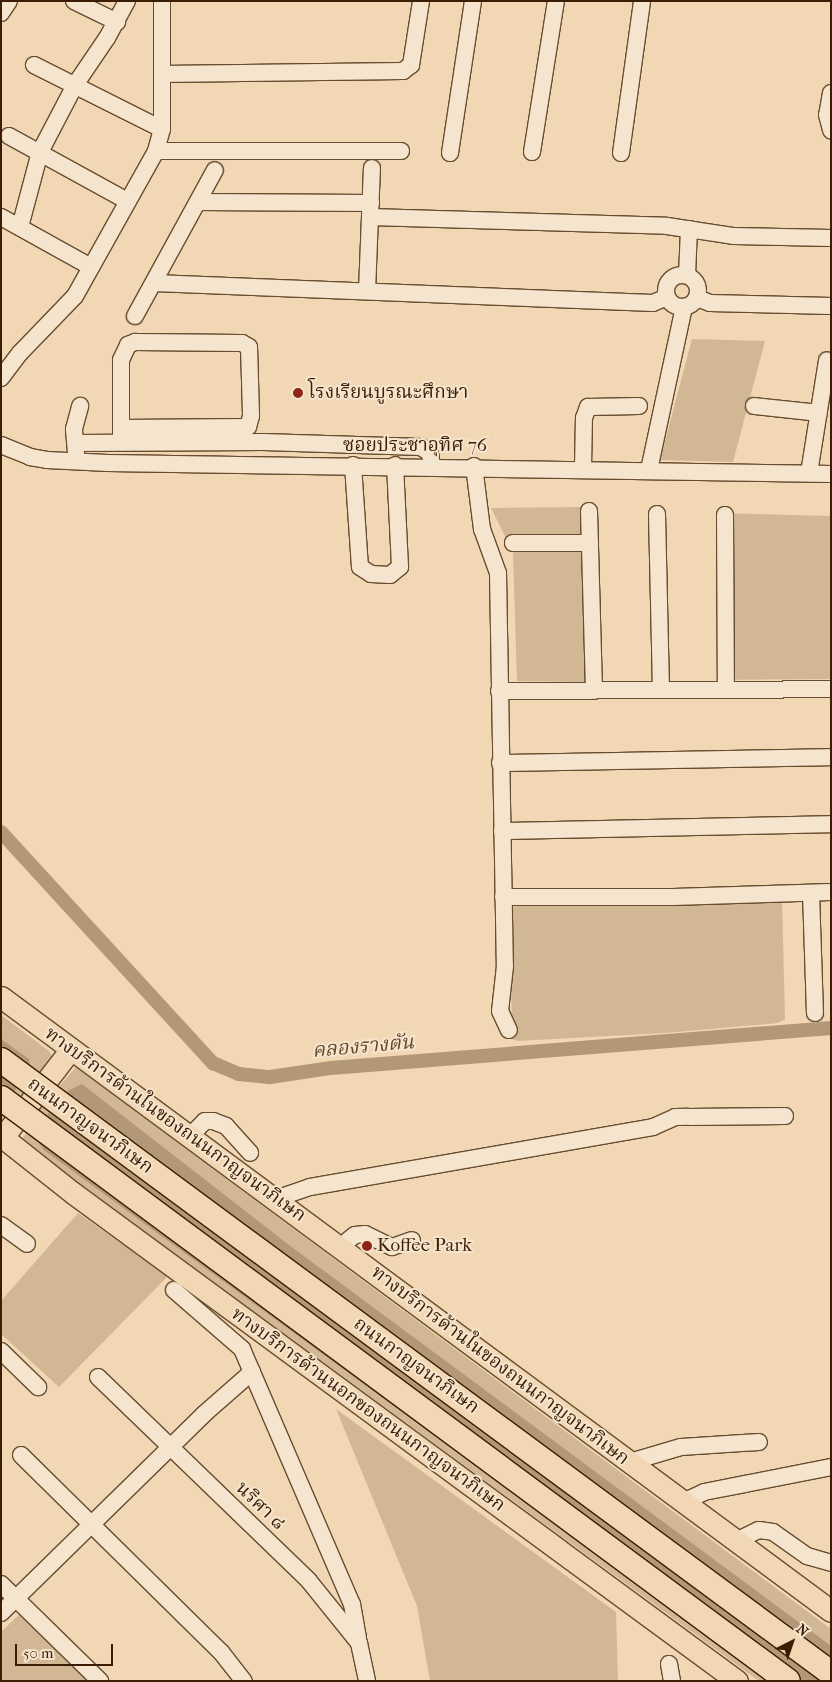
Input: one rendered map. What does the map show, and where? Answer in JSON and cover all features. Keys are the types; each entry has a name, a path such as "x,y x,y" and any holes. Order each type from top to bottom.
{"highway":[{"name":"ถนนกาญจนาภิเษก","path":"1,1060 831,1673"},
{"name":"ถนนกาญจนาภิเษก","path":"1,1098 788,1681"}],"main road":[{"name":"ทางบริการด้านในของถนนกาญจนาภิเษก","path":"1,997 831,1611"},
{"path":"2,1138 72,1049"},
{"name":"ทางบริการด้านนอกของถนนกาญจนาภิเษก","path":"2,1138 73,1193 737,1681"}],"street":[{"path":"1,13 8,1"},
{"path":"74,1 117,22"},
{"path":"20,227 40,152 75,85 117,22 127,1"},
{"path":"1,378 20,353 59,316 92,267 127,200 156,151 162,129 162,1"},
{"path":"162,74 403,71 411,65 422,1"},
{"path":"450,153 473,1"},
{"path":"532,152 556,1"},
{"path":"621,153 642,1"},
{"path":"34,65 162,129"},
{"path":"831,93 827,115 831,130"},
{"path":"9,136 127,200"},
{"path":"156,151 401,151"},
{"path":"367,291 372,168"},
{"path":"136,316 215,170"},
{"path":"198,202 689,229 734,236 831,238"},
{"path":"1,217 92,267"},
{"path":"687,275 689,229"},
{"path":"649,470 691,303 696,282 687,275 672,278 666,287 667,297 674,305 691,303 710,303 831,306"},
{"path":"154,283 653,303 667,297"},
{"path":"76,443 121,435 248,427 251,416 248,347 242,344 135,342 128,345 121,360 121,435"},
{"path":"809,473 827,360"},
{"path":"76,461 74,429 80,406"},
{"path":"583,468 584,418 588,408 639,406"},
{"path":"754,406 819,414"},
{"path":"121,435 421,447 430,453 432,465"},
{"name":"ซอยประชาอุทิศ 76","path":"1,445 30,457 76,461 432,465 831,474"},
{"path":"353,465 360,567 371,574 390,575 400,567 395,465"},
{"path":"474,466 482,529 498,573 498,691 505,966 500,1011 509,1030"},
{"path":"589,511 594,691"},
{"path":"657,514 661,690"},
{"path":"725,515 726,690"},
{"path":"513,543 590,543"},
{"path":"498,691 831,689"},
{"path":"500,764 831,757"},
{"path":"502,831 831,824"},
{"path":"811,892 815,1012"},
{"path":"503,897 673,897 831,892"},
{"path":"274,1199 310,1187 653,1127 675,1118 785,1116"},
{"path":"190,1136 205,1121 214,1121 226,1126 250,1153"},
{"path":"1,1224 27,1244"},
{"path":"340,1248 355,1235 365,1234 392,1247 412,1240"},
{"path":"174,1290 242,1349 352,1604 359,1642"},
{"path":"1,1351 38,1387"},
{"path":"1,1613 92,1522 172,1448 204,1414 252,1372"},
{"name":"นริศา ๘","path":"98,1377 309,1581 359,1642 368,1681"},
{"path":"630,1462 682,1447 759,1442"},
{"path":"21,1455 92,1522 221,1652 244,1681"},
{"path":"683,1502 704,1492 831,1467"},
{"path":"736,1541 759,1530 773,1532 807,1556 831,1563"},
{"path":"1,1584 100,1681"},
{"path":"669,1664 672,1681"}],"shaded area":[{"path":"692,339 765,341 733,462 660,460"},
{"path":"585,507 585,682 517,681 513,552 491,508"},
{"path":"717,513 831,516 831,679 719,680"},
{"path":"782,901 785,1019 778,1023 665,1033 517,1041 512,1039 510,907 537,904"},
{"path":"1,1015 49,1051 54,1059 1,1120"},
{"path":"1,1039 29,1059 31,1070 12,1094 1,1100"},
{"path":"76,1067 831,1629 831,1681 759,1681 21,1141 44,1104"},
{"path":"82,1084 289,1245 831,1646 831,1681 769,1681 44,1150 35,1138 49,1112 66,1092"},
{"path":"78,1213 168,1276 59,1387 1,1334 1,1301"},
{"path":"336,1409 616,1612 618,1681 430,1681 417,1606"},
{"path":"22,1612 99,1681 1,1681 1,1632"}],"waterway":[{"name":"คลองรางตัน","path":"1,832 213,1063 239,1074 270,1077 331,1068 831,1028"}],"place":[{"name":"โรงเรียนบูรณะศึกษา","path":"298,393"},
{"name":"Koffee Park","path":"367,1246"}]}
